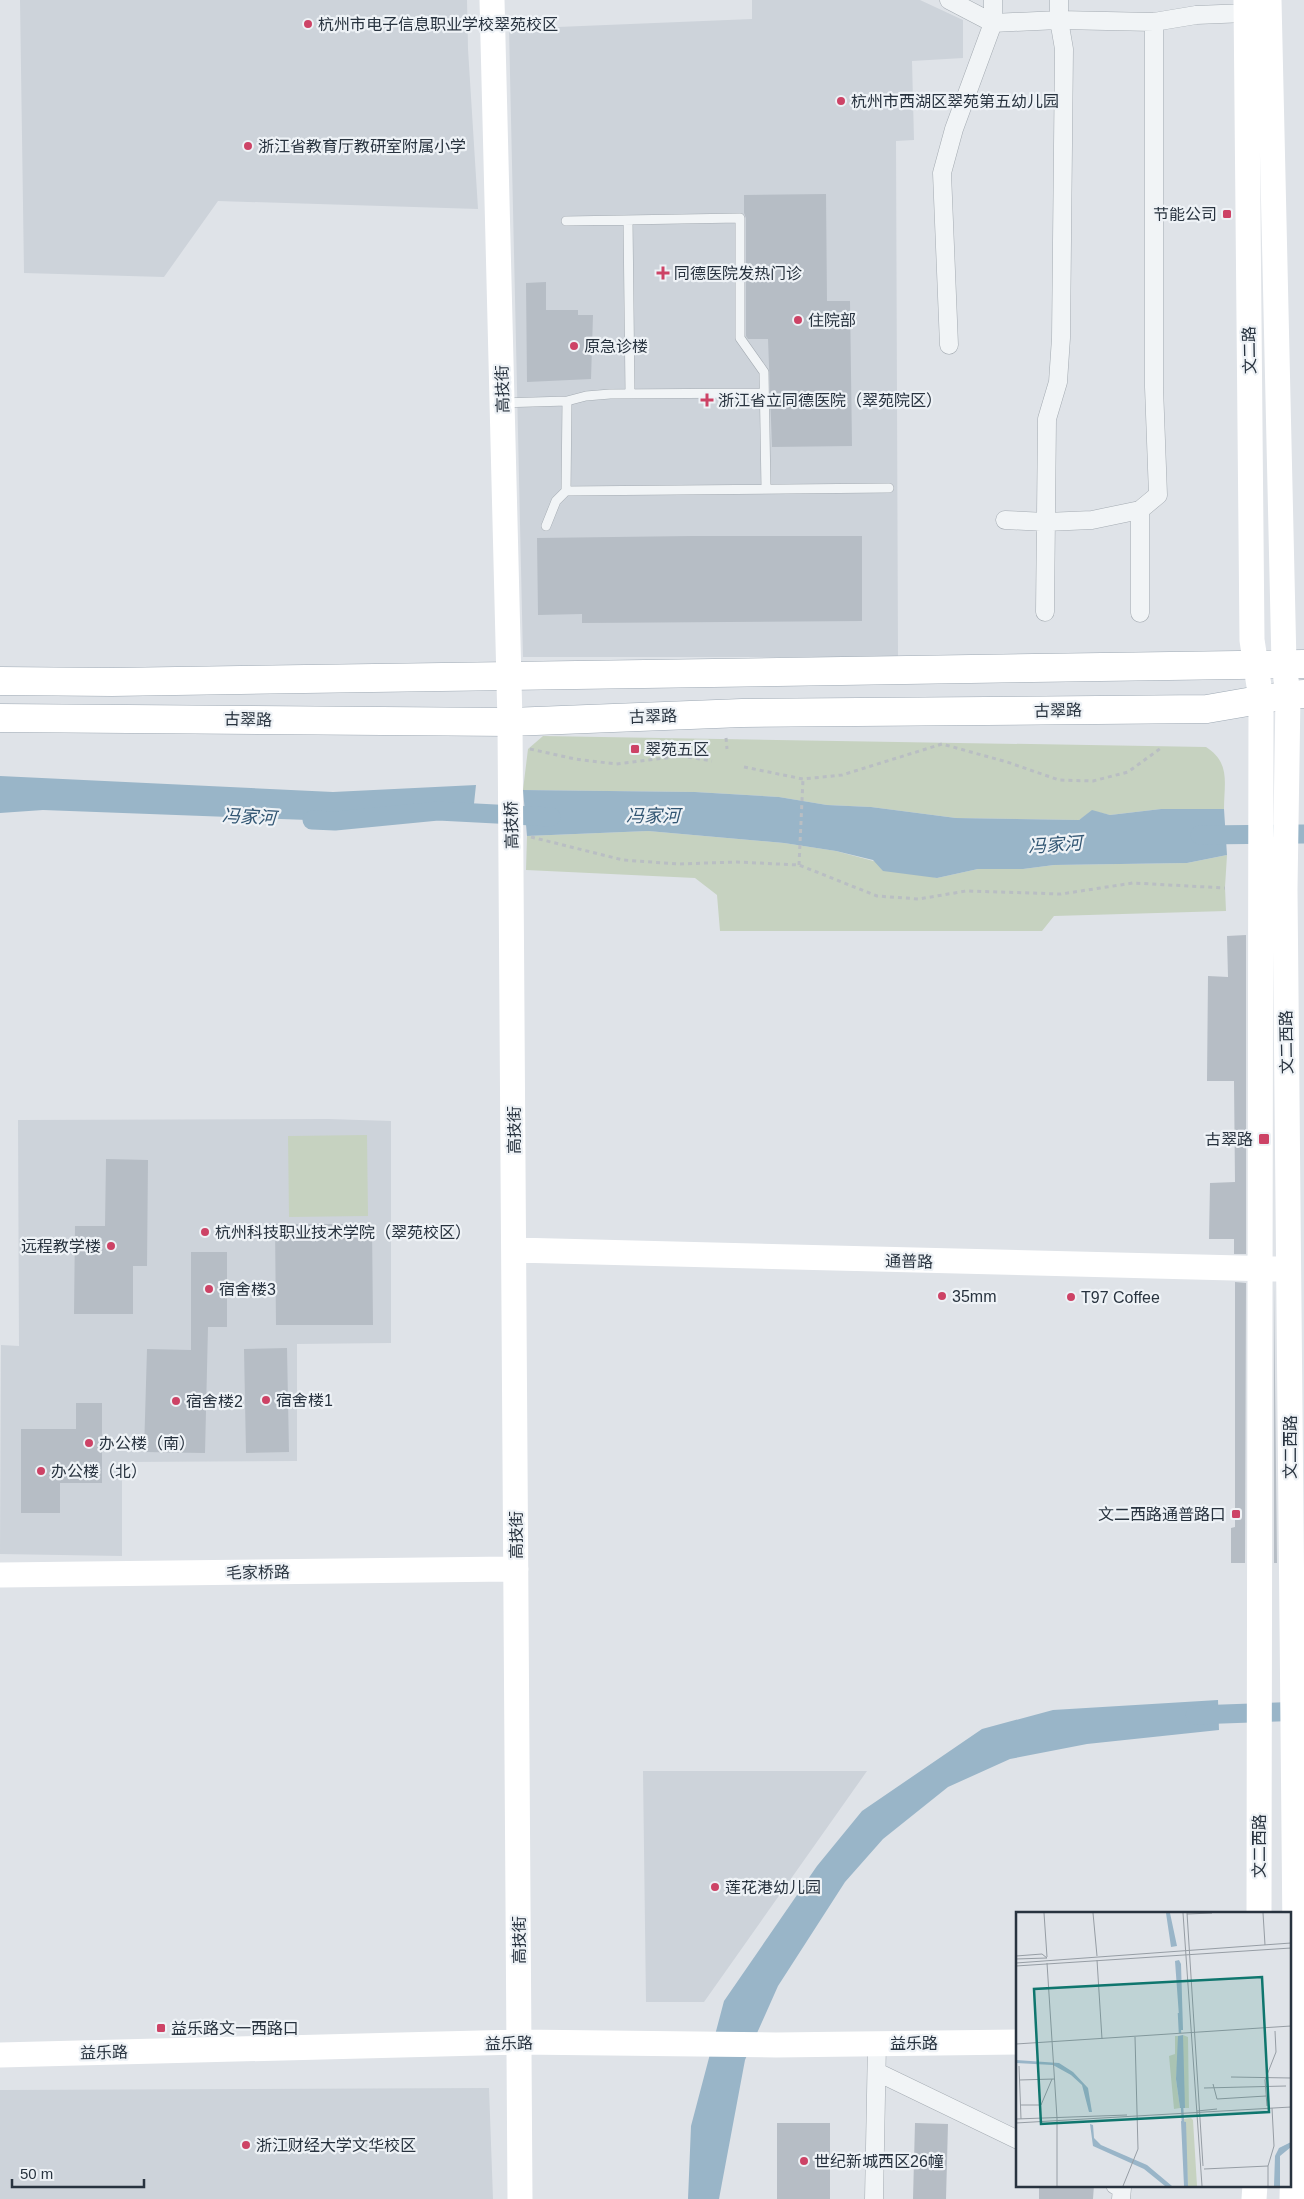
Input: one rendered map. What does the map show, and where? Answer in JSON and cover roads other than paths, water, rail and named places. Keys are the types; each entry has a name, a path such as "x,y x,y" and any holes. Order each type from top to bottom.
{"main road":[{"path":"0,680 112,682 1294,664"},
{"name":"古翠路","path":"0,718 510,722 742,713 1207,709 1296,694"}],"street":[{"name":"高技街","path":"492,0 511,779"},
{"path":"949,0 993,23 1059,20 1154,22 1246,7"},
{"path":"949,345 942,173 954,129 993,23 993,0"},
{"path":"1045,612 1047,419 1058,382 1061,338 1064,49 1059,20 1059,0"},
{"name":"文二路","path":"1269,0 1296,694"},
{"name":"文二路","path":"1246,7 1252,640 1261,699"},
{"path":"1005,520 1046,522 1092,520 1140,510 1158,496 1154,387 1154,22"},
{"path":"1140,510 1140,613"},
{"name":"文二西路","path":"1292,2199 1297,2042 1292,1650 1296,1269 1285,889 1287,793 1296,694"},
{"name":"文二西路","path":"1259,1912 1261,699"},
{"name":"高技桥","path":"511,779 512,870"},
{"name":"高技街","path":"512,870 520,2199"},
{"name":"通普路","path":"515,1250 1261,1270 1296,1269"},
{"name":"毛家桥路","path":"0,1575 516,1569"},
{"name":"益乐路","path":"0,2055 519,2042 776,2046 1016,2042"},
{"path":"874,2199 877,2043"},
{"path":"876,2072 1016,2139"},
{"path":"1117,2186 1122,2188 1121,2199"},
{"path":"1254,2186 1254,2199"}],"lane":[{"path":"566,222 740,218 740,338 764,372 766,489"},
{"path":"628,220 630,393"},
{"path":"502,403 567,401 586,396 630,393 764,394"},
{"path":"546,526 556,501 566,491 567,401"},
{"path":"566,491 889,488"}],"water":[{"path":"0,776 333,792 476,785 473,813 438,811 335,821 43,810 0,813"},
{"path":"523,790 695,792 779,797 827,805 871,807 956,818 1079,820 1092,810 1110,815 1161,809 1224,809 1227,855 1187,863 1054,865 1023,869 978,869 937,878 883,871 873,860 836,851 784,843 648,831 527,836"},
{"path":"1218,1700 1219,1730 1087,1744 1010,1759 948,1787 883,1839 845,1882 778,1986 745,2060 719,2199 688,2199 691,2126 724,2001 817,1866 862,1811 982,1729 1053,1710"}],"waterway":[{"name":"冯家河","path":"312,820 335,821 438,811 551,817"},
{"name":"冯家河","path":"1200,835 1304,834"},
{"path":"1195,1715 1304,1711"}],"place":[{"name":"杭州市电子信息职业学校翠苑校区","path":"308,24"},
{"name":"杭州市西湖区翠苑第五幼儿园","path":"841,101"},
{"name":"浙江省教育厅教研室附属小学","path":"248,146"},
{"name":"节能公司","path":"1227,214"},
{"name":"同德医院发热门诊","path":"663,273"},
{"name":"住院部","path":"798,320"},
{"name":"原急诊楼","path":"574,346"},
{"name":"浙江省立同德医院（翠苑院区）","path":"707,400"},
{"name":"翠苑五区","path":"635,749"},
{"name":"古翠路","path":"1264,1139"},
{"name":"杭州科技职业技术学院（翠苑校区）","path":"205,1232"},
{"name":"远程教学楼","path":"111,1246"},
{"name":"宿舍楼3","path":"209,1289"},
{"name":"35mm","path":"942,1296"},
{"name":"T97 Coffee","path":"1071,1297"},
{"name":"宿舍楼1","path":"266,1400"},
{"name":"宿舍楼2","path":"176,1401"},
{"name":"办公楼（南）","path":"89,1443"},
{"name":"办公楼（北）","path":"41,1471"},
{"name":"文二西路通普路口","path":"1236,1514"},
{"name":"莲花港幼儿园","path":"715,1887"},
{"name":"益乐路文一西路口","path":"161,2028"},
{"name":"浙江财经大学文华校区","path":"246,2145"},
{"name":"世纪新城西区26幢","path":"804,2161"}]}
